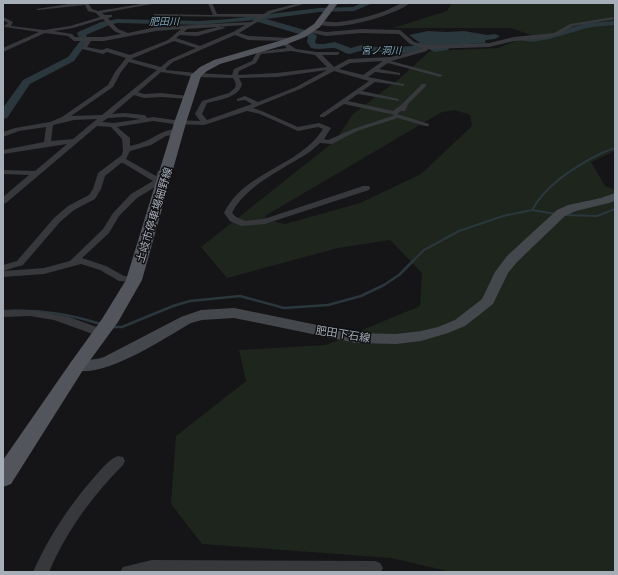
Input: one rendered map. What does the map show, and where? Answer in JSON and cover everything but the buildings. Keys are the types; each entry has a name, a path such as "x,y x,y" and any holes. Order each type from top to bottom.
{"main road":[{"path":"196,75 201,70 215,63 290,48 323,18"},
{"name":"土岐市停車場細野線","path":"3,478 77,366 105,328 134,280 179,127 196,75"},
{"name":"肥田下石線","path":"77,366 98,365 110,361 186,320 201,315 217,313 234,313 356,338 396,339 421,336 443,330 460,323 488,301 502,272 512,259 561,213 572,208 605,201 615,196"}],"street":[{"path":"38,9 86,3 90,10 98,12 156,3"},
{"path":"116,3 122,8"},
{"path":"210,3 215,12 215,16"},
{"path":"4,199 98,124 171,62 235,33 263,15 305,3"},
{"path":"323,18 334,27 391,10 407,3"},
{"path":"266,4 273,11"},
{"path":"98,12 116,30 126,34"},
{"path":"3,50 46,31 108,21 119,15"},
{"path":"155,15 263,15"},
{"path":"3,18 11,23 7,26 10,28 70,35 74,39 104,39 156,29 253,22"},
{"path":"323,18 337,25"},
{"path":"323,18 326,34 361,31 400,32 412,43 426,47 489,45 514,38 542,37 556,34 572,25 613,18"},
{"path":"179,33 189,34 207,32 226,26 226,24"},
{"path":"3,135 16,129 50,124 69,116 72,112 111,86 118,72 128,58 173,39 185,28"},
{"path":"235,33 317,54 337,53"},
{"path":"173,39 189,43 199,49 205,49 243,36"},
{"path":"89,39 84,48 103,52 107,50 133,60 136,62 135,63 163,70 196,75 271,76 332,69 374,80 402,85"},
{"path":"364,77 386,61 425,50 426,47"},
{"path":"273,55 290,48"},
{"path":"204,123 203,118 198,114 204,102 232,93 238,89 239,86 236,80 236,70 254,62 259,53 290,48"},
{"path":"317,54 332,69"},
{"path":"325,61 386,61 440,75"},
{"path":"127,150 148,143 179,127 204,123 247,109 298,88 348,61"},
{"path":"374,70 398,74"},
{"path":"309,126 324,117 322,116 374,80"},
{"path":"343,102 394,113 405,105 424,85"},
{"path":"357,92 398,100"},
{"path":"134,93 144,96 161,95 188,98"},
{"path":"232,93 242,99 258,104"},
{"path":"398,116 405,105"},
{"path":"247,109 262,113 292,127 298,128 319,125 327,128 319,141 246,190 228,207 228,212 233,219 244,224 265,222 366,188"},
{"path":"313,112 322,116"},
{"path":"61,120 131,115 153,119 179,127"},
{"path":"319,141 329,142 355,130 398,116 427,125"},
{"path":"98,124 114,125 153,119"},
{"path":"47,144 50,124"},
{"path":"3,268 20,263 57,220 71,208 92,197 97,189 101,175 120,161 127,150 126,138 114,128 114,125"},
{"path":"3,152 47,144 76,141"},
{"path":"120,161 125,161 158,180"},
{"path":"74,262 106,232 116,215 134,196 154,185 164,167 169,165"},
{"path":"3,172 36,173"},
{"path":"3,274 44,271 74,262 86,262 103,268 122,279 134,280"},
{"path":"3,314 35,314 61,317 105,328"},
{"path":"41,572 48,553 64,529 102,476 118,461"},
{"path":"128,572 152,566 375,568"}],"shaded area":[{"path":"452,3 615,3 615,151 591,162 605,186 615,190 615,572 452,572 391,558 202,544 171,504 176,436 246,381 239,350 326,345 420,306 422,273 390,240 338,248 227,278 201,247 336,140 353,114 399,79 430,51 498,48 531,35 511,28 393,28 447,11","holes":["455,110 470,115 472,126 421,174 360,203 285,224 268,220 265,216 442,112"]},
{"path":"428,31 464,31 487,35 495,34 500,36 495,39 486,40 485,43 431,46 420,43 409,35"}],"waterway":[{"name":"肥田川","path":"3,116 26,82 71,59 85,40 81,34 104,24 117,21 199,23 229,21 319,10 354,9 369,3"},
{"name":"宮ノ洞川","path":"261,20 309,34 313,36 311,42 314,46 324,47 335,45 350,51 361,48 385,51 414,49 424,44 435,49 445,48"},
{"name":"宮ノ洞川","path":"525,39 548,37 587,25 615,23"},
{"path":"602,153 615,148"},
{"path":"532,210 538,200 554,183 573,169 602,153"},
{"path":"563,215 597,216 615,209"},
{"path":"111,327 122,327 173,306 190,301 240,296 284,308 328,305 361,296 384,285 399,275 424,250 459,231 503,216 532,210"},
{"path":"532,210 556,214"},
{"path":"3,311 53,313 77,317 101,324"}]}
